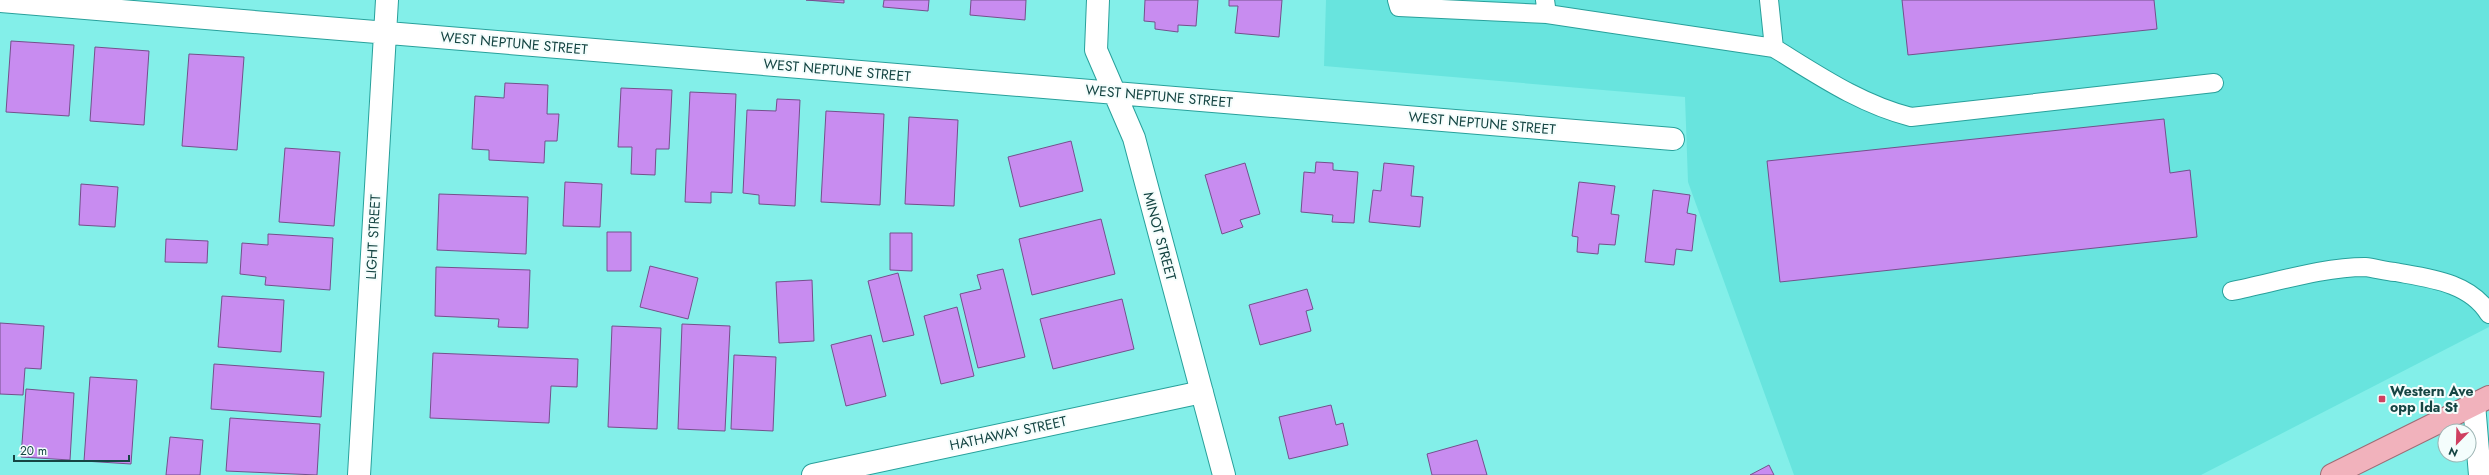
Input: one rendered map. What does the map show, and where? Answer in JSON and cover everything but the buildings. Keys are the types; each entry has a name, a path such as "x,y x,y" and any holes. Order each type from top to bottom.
{"main road":[{"path":"2332,475 2482,401"}],"street":[{"name":"LIGHT STREET","path":"359,475 387,0"},
{"name":"MINOT STREET","path":"1098,0 1096,50 1116,93 1134,138 1224,475"},
{"name":"WEST NEPTUNE STREET","path":"0,1 1673,139"},
{"name":"HATHAWAY STREET","path":"814,475 1202,392"},
{"path":"2480,475 2482,401"}],"lane":[{"path":"1769,0 1774,48"},
{"path":"1398,4 1546,7 1774,48 1846,92 1886,110 1911,117 2214,83"},
{"path":"2232,291 2325,272 2365,267 2447,283 2466,291 2483,303 2489,314"}],"shaded area":[{"path":"1326,0 2489,0 2489,327 2201,475 1794,475 1688,182 1685,97 1324,66"}],"place":[{"name":"Western Ave opp Ida St","path":"2382,399"}]}
